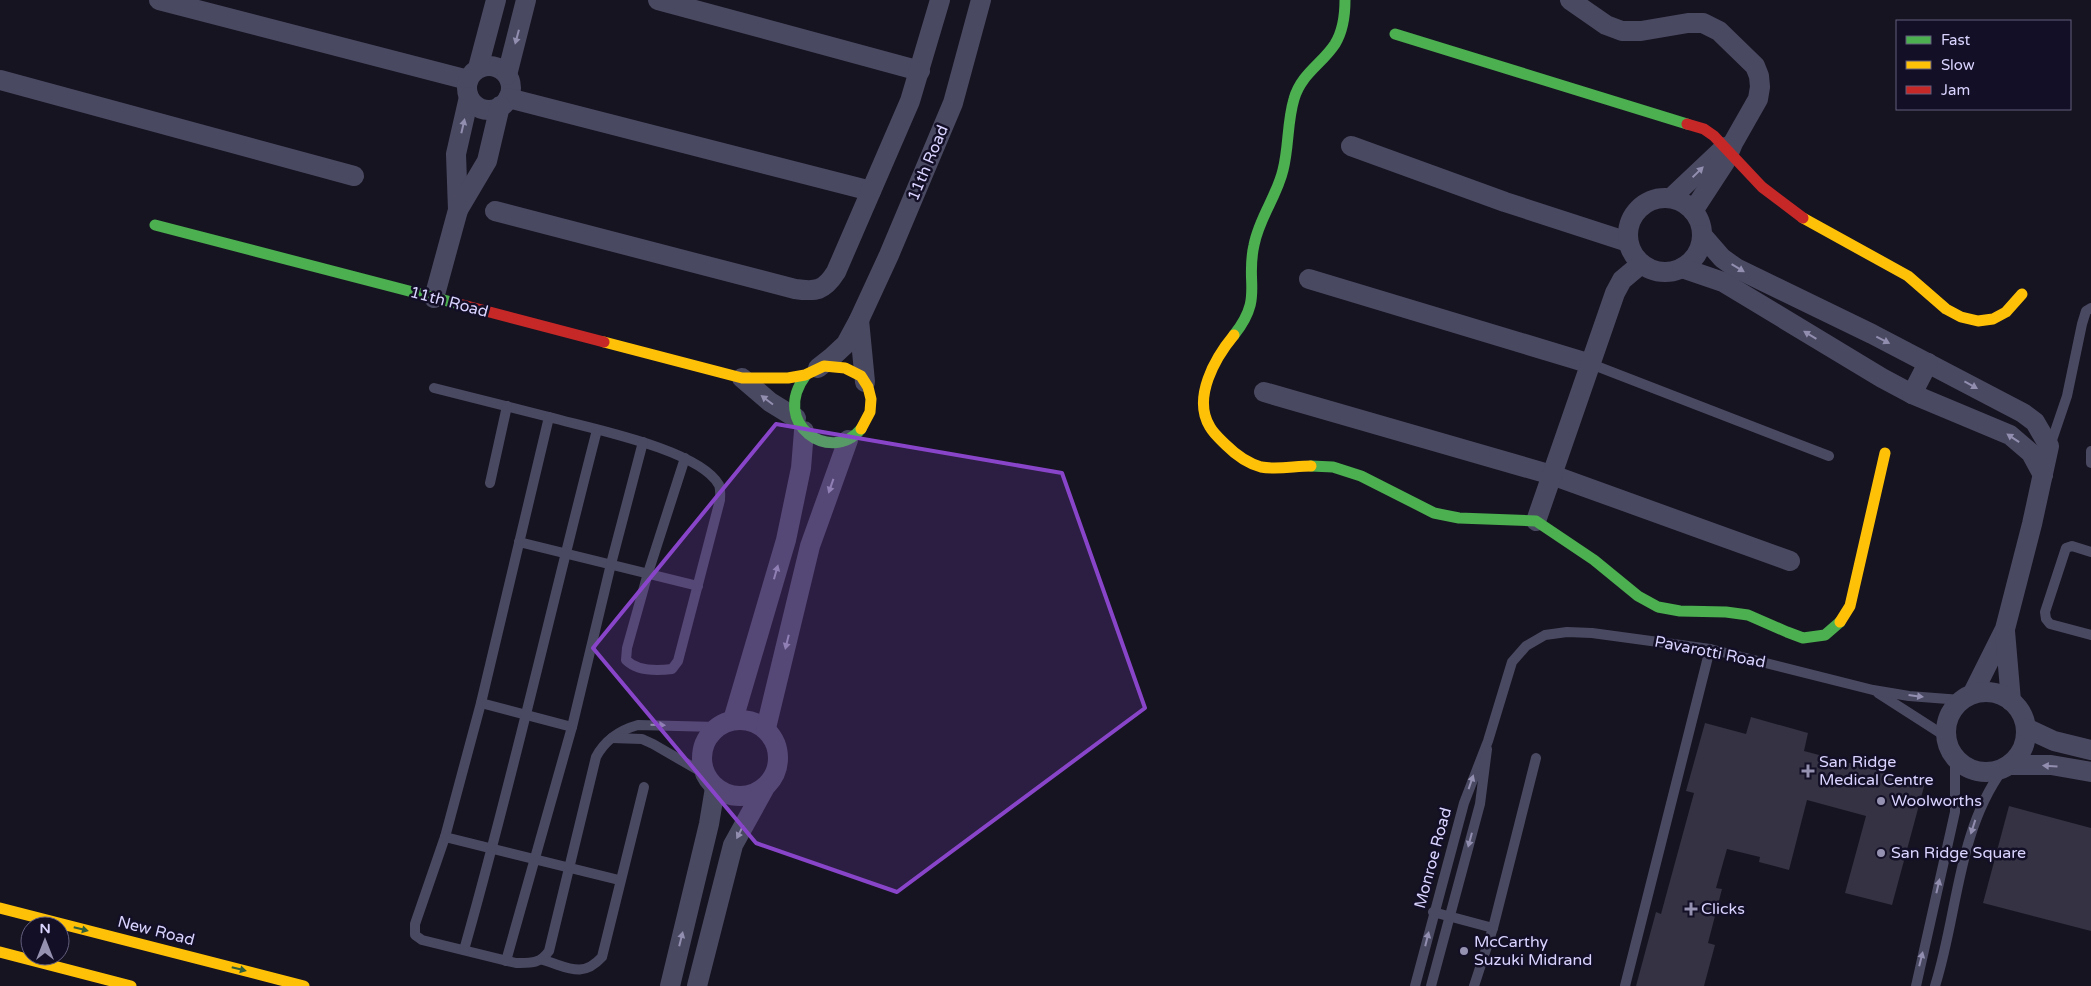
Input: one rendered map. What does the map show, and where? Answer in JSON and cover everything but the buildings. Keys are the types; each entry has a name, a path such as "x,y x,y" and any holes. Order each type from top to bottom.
{"street":[{"path":"159,0 472,82"},
{"path":"458,210 456,154 472,82 496,0"},
{"path":"507,75 526,0"},
{"path":"658,0 920,71"},
{"path":"495,211 807,291 820,289 829,283 910,101 940,0"},
{"name":"11th Road","path":"156,226 742,378 758,379 812,372 832,358 846,344 859,320 953,103 982,0"},
{"path":"1345,0 1345,20 1332,48 1309,69 1295,97 1283,171 1272,204 1259,226 1253,249 1249,312 1222,351 1212,371 1206,391 1204,408 1208,425 1234,454 1245,462 1256,466 1271,468 1313,465 1334,468 1358,475 1432,512 1458,518 1536,521 1609,571 1632,591 1657,606 1671,610 1749,615 1765,620 1786,632 1812,638 1837,628 1850,606 1885,453"},
{"path":"1570,0 1606,26 1622,31 1641,31 1688,22 1703,23 1719,31 1755,66 1760,76 1758,99 1693,211"},
{"path":"1396,34 1694,125 1709,132 1729,147 1754,179 1783,204 1842,240 1908,276 1943,306 1960,317 1969,320 1992,320 2004,315 2022,294"},
{"path":"434,298 458,210 487,161 504,102 511,86 507,75 497,67 484,66 472,82 477,106 483,109 495,109 504,102"},
{"path":"0,80 354,176"},
{"path":"504,102 871,191"},
{"path":"1351,146 1505,202 1628,242"},
{"path":"1671,198 1729,147"},
{"path":"1660,198 1671,198 1687,205 1693,211 1701,226 1702,235 1697,254 1682,268 1672,272 1661,272 1641,264 1632,254 1628,242 1628,227 1634,213 1651,200 1660,198"},
{"path":"1702,235 1722,258 1736,268 1928,363 2023,413 2035,422 2049,446 2044,475 2005,629 1967,696 1951,710 1946,722 1945,736 1948,749 1956,760 1977,772 1990,772 2006,767 2051,765 2091,772"},
{"path":"1536,521 1618,285 1641,264"},
{"path":"1682,268 1723,282 1882,378 1912,394 2010,435 2024,445 2031,453 2044,475"},
{"path":"1309,279 1591,364"},
{"name":"11th Road","path":"859,320 865,382"},
{"path":"1839,352 1853,326"},
{"path":"1912,394 1928,363"},
{"path":"670,986 708,831 710,781 701,757 706,740 725,723 786,540 801,468 800,424 793,403 797,388 812,372 835,365 852,370 865,382 871,398 870,415 862,430 848,440 832,443 817,440 800,424"},
{"name":"11th Road","path":"742,378 800,424"},
{"path":"1264,392 1552,476 1790,561"},
{"path":"1984,423 1994,398"},
{"path":"766,728 810,546 848,440"},
{"path":"2005,629 2011,701"},
{"path":"1967,696 1986,692 2000,694 2019,708 2026,728 2022,749 2006,767"},
{"path":"697,986 733,845 764,789 775,776 779,759 776,742 766,728 750,720 725,723"},
{"path":"2026,728 2054,741 2091,750"},
{"path":"710,781 731,795 748,796 764,789"},
{"name":"New Road","path":"0,908 304,986"},
{"path":"0,952 131,986"}],"lane":[{"path":"2049,446 2067,396 2082,324 2086,311 2091,308"},
{"path":"1591,364 1829,456"},
{"path":"434,388 643,442 685,458 714,478 720,487 720,500 678,661 672,669 661,670 633,667 626,660 627,648 648,573 685,458"},
{"path":"490,483 507,406"},
{"path":"549,418 481,703 444,837 415,924 415,935 422,940 516,963 531,963 543,960 582,970 592,968 602,957 644,787"},
{"path":"464,950 493,850 597,430"},
{"path":"506,961 572,727 611,564 643,442"},
{"path":"2091,451 2091,464"},
{"path":"519,542 698,586"},
{"path":"2091,552 2072,546 2066,548 2045,612 2046,619 2050,624 2091,635"},
{"name":"Pavarotti Road","path":"1545,635 1567,632 1592,633 1710,648 1872,690 1909,696 1967,696"},
{"name":"Monroe Road","path":"1415,986 1464,803 1488,741 1512,662 1526,646 1545,635"},
{"path":"1625,986 1710,648"},
{"name":"Pavarotti Road","path":"1872,690 1945,736"},
{"path":"481,703 572,727"},
{"path":"543,960 549,951 596,757 602,745 628,728 638,725 725,723"},
{"path":"612,738 642,739 653,744 710,781"},
{"name":"Monroe Road","path":"1431,986 1480,804 1488,741"},
{"path":"1474,986 1493,928 1536,758"},
{"path":"1916,986 1955,812 1956,760"},
{"path":"1935,986 1969,838 1984,796 2006,767"},
{"path":"444,837 620,880"},
{"path":"1434,912 1493,928"}],"highlighted area":[{"path":"776,424 1062,473 1145,708 897,892 756,843 593,648"}],"traffic: fast":[{"path":"1234,335 1249,310 1252,290 1252,259 1256,235 1277,189 1283,170 1294,99 1297,90 1307,76 1330,51 1338,39 1343,23 1345,0"},
{"path":"1395,34 1687,124"},
{"path":"155,225 459,304"},
{"path":"806,375 797,393 795,409 799,423 808,434 821,441 835,443 849,439 861,429"},
{"path":"1311,466 1333,467 1361,476 1434,513 1459,518 1536,521 1594,560 1638,596 1658,607 1680,611 1726,612 1748,615 1803,638 1825,635 1840,622"}],"traffic: slow":[{"path":"1803,218 1908,276 1946,309 1961,317 1978,321 1993,319 2006,312 2022,294"},
{"path":"1234,335 1220,355 1208,379 1203,404 1205,416 1210,427 1234,452 1246,461 1261,467 1311,466"},
{"path":"604,342 742,378 788,378 805,375 824,366 845,368 861,376 868,387 871,399 870,412 861,429"},
{"path":"1840,622 1850,606 1885,453"},
{"path":"0,908 304,986"},
{"path":"0,952 131,986"}],"traffic: jam":[{"path":"1687,124 1704,129 1714,136 1762,187 1803,218"},
{"path":"459,304 604,342"}],"place":[{"name":"San Ridge Medical Centre","path":"1808,771"},
{"name":"Woolworths","path":"1881,801"},
{"name":"San Ridge Square","path":"1881,853"},
{"name":"Clicks","path":"1691,909"},
{"name":"McCarthy Suzuki Midrand","path":"1464,951"}]}
